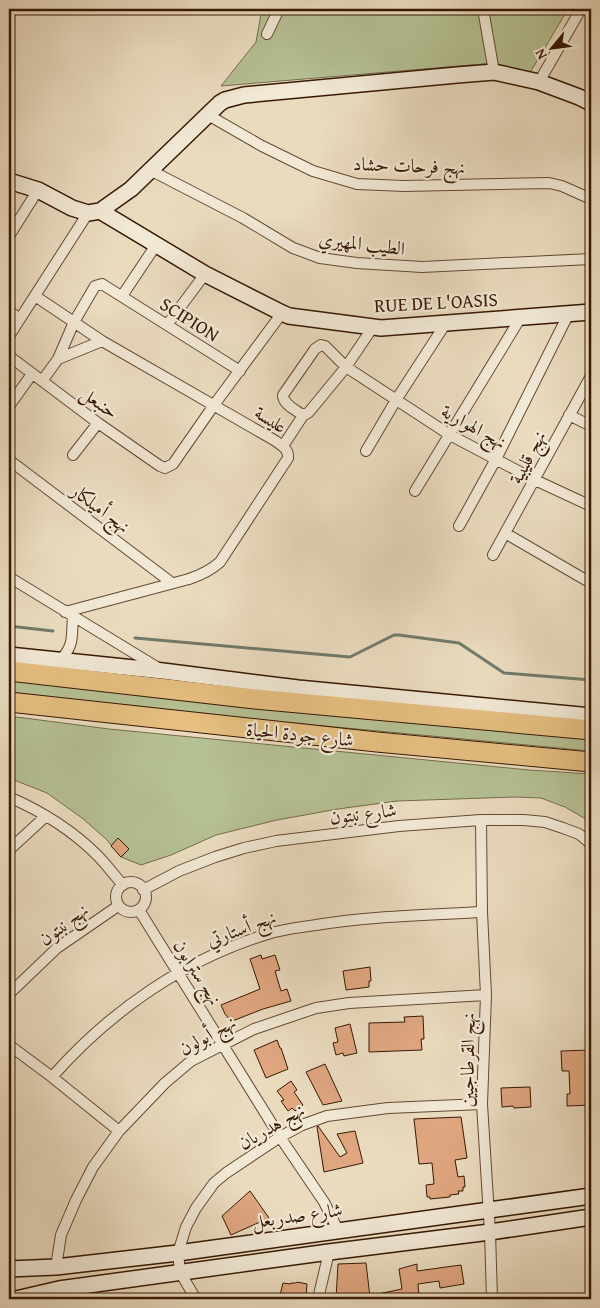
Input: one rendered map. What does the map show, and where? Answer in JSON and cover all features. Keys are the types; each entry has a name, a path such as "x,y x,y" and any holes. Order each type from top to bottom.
{"highway":[{"name":"شارع جودة الحياة","path":"9,672 255,699 591,730"},
{"name":"شارع جودة الحياة","path":"9,702 377,742 591,762"}],"street":[{"path":"267,34 279,9"},
{"path":"483,9 494,72"},
{"path":"539,82 581,9"},
{"path":"9,336 94,212 131,189 225,100 244,95 494,72 539,82 591,103"},
{"name":"نهج فرحات حشاد","path":"208,115 262,146 313,171 357,184 404,186 549,183 562,186 591,200"},
{"name":"الطيب المهيري","path":"150,170 243,218 294,248 320,258 356,263 422,267 591,259"},
{"name":"RUE DE L'OASIS","path":"9,181 38,190 72,208 94,212 205,274 289,316 381,328 591,312"},
{"path":"9,236 38,190"},
{"path":"122,296 156,245"},
{"path":"168,325 205,274"},
{"name":"SCIPION","path":"74,322 96,285 102,284 240,371"},
{"name":"عليسة","path":"35,296 102,340 283,446 288,454 288,458 220,562 212,569 202,575 69,615"},
{"path":"9,311 20,318"},
{"path":"214,405 282,313"},
{"path":"460,526 569,314"},
{"path":"415,491 521,317"},
{"path":"42,381 58,360 74,322"},
{"path":"366,452 396,400 446,323"},
{"path":"283,446 304,414 309,412 346,367 373,327"},
{"path":"58,360 102,340"},
{"name":"نهج الهوارية","path":"304,414 301,414 282,398 315,349 321,345 325,346 346,367 450,435 535,480 591,506"},
{"name":"حنبعل","path":"9,356 98,423 160,466 166,468 173,464 214,405"},
{"path":"9,406 32,374"},
{"name":"نهج قليبية","path":"493,555 591,376"},
{"path":"569,415 591,426"},
{"path":"73,455 98,423"},
{"name":"نهج أميلكار","path":"9,460 172,583"},
{"path":"505,533 591,583"},
{"path":"9,577 162,671"},
{"path":"60,661 68,652 72,643 69,615"},
{"path":"9,655 298,688 591,716"},
{"path":"9,797 68,830 97,855 123,885"},
{"path":"9,850 46,816"},
{"name":"شارع نبتون","path":"143,890 179,871 215,856 244,848 276,841 399,826 481,820 524,820 545,822 579,834 591,844"},
{"name":"نهج القرطاجيين","path":"481,820 482,912 486,995 482,1104 489,1210 492,1299"},
{"path":"134,883 143,890 145,901 139,910 127,912 118,906 116,894 123,885 134,883"},
{"name":"نهج نبتون","path":"9,994 57,948 118,906"},
{"name":"نهج سترابون","path":"139,910 280,1137 324,1202 338,1230"},
{"name":"نهج أستارتي","path":"52,1077 71,1056 125,1008 154,987 217,954 272,933 336,921 482,912"},
{"name":"نهج أبولون","path":"56,1268 61,1236 76,1200 93,1167 119,1131 165,1083 191,1061 254,1029 316,1008 349,1003 486,995"},
{"path":"9,1045 119,1131"},
{"name":"نهج هدريان","path":"198,1299 194,1296 180,1272 178,1252 186,1227 196,1208 214,1183 226,1173 280,1137 302,1125 327,1116 388,1108 482,1104"},
{"name":"شارع صدربعل","path":"9,1269 56,1268 591,1196"},
{"path":"16,1299 62,1294 180,1272 591,1217"},
{"path":"318,1299 329,1252"}],"green space":[{"path":"262,9 568,9 528,76 495,63 221,86 256,42"},
{"path":"9,675 591,733 591,751 112,706 9,693"},
{"path":"9,716 109,729 529,770 591,774 591,822 565,807 541,798 515,797 397,801 277,820 216,835 171,855 141,865 121,857 106,839 82,818 47,793 9,778"}],"building":[{"path":"118,838 129,849 121,857 111,846"},
{"path":"261,955 262,959 275,955 280,970 275,971 281,991 287,989 291,1001 230,1020 221,1005 260,989 250,959"},
{"path":"370,967 371,981 369,981 369,987 346,990 343,971"},
{"path":"423,1016 424,1039 421,1039 422,1050 369,1052 369,1023 405,1022 404,1017"},
{"path":"350,1024 357,1053 344,1056 343,1053 336,1055 333,1043 338,1042 335,1028"},
{"path":"277,1040 288,1069 266,1078 254,1050"},
{"path":"591,1050 591,1105 567,1106 567,1094 570,1094 569,1071 562,1071 561,1051"},
{"path":"325,1064 342,1101 323,1105 306,1072"},
{"path":"291,1081 297,1090 294,1092 303,1105 295,1111 292,1108 288,1111 281,1101 284,1100 277,1091"},
{"path":"530,1087 531,1107 502,1107 501,1088"},
{"path":"461,1117 467,1158 455,1160 458,1177 464,1176 465,1187 463,1187 463,1191 458,1191 459,1194 430,1199 430,1197 427,1197 426,1185 434,1184 432,1163 419,1164 414,1119"},
{"path":"318,1126 340,1157 347,1153 337,1134 355,1131 363,1163 324,1172"},
{"path":"250,1191 269,1218 231,1235 222,1216"},
{"path":"366,1263 370,1297 336,1299 338,1264"},
{"path":"417,1264 417,1271 461,1265 464,1284 440,1288 439,1281 418,1284 419,1297 409,1299 374,1299 373,1295 402,1289 399,1269"},
{"path":"297,1282 307,1284 306,1297 302,1297 302,1299 279,1299 283,1283 291,1284"}],"waterway":[{"path":"9,626 53,631"},
{"path":"135,638 350,657 394,635 399,635 459,643 504,673 591,680"}]}
